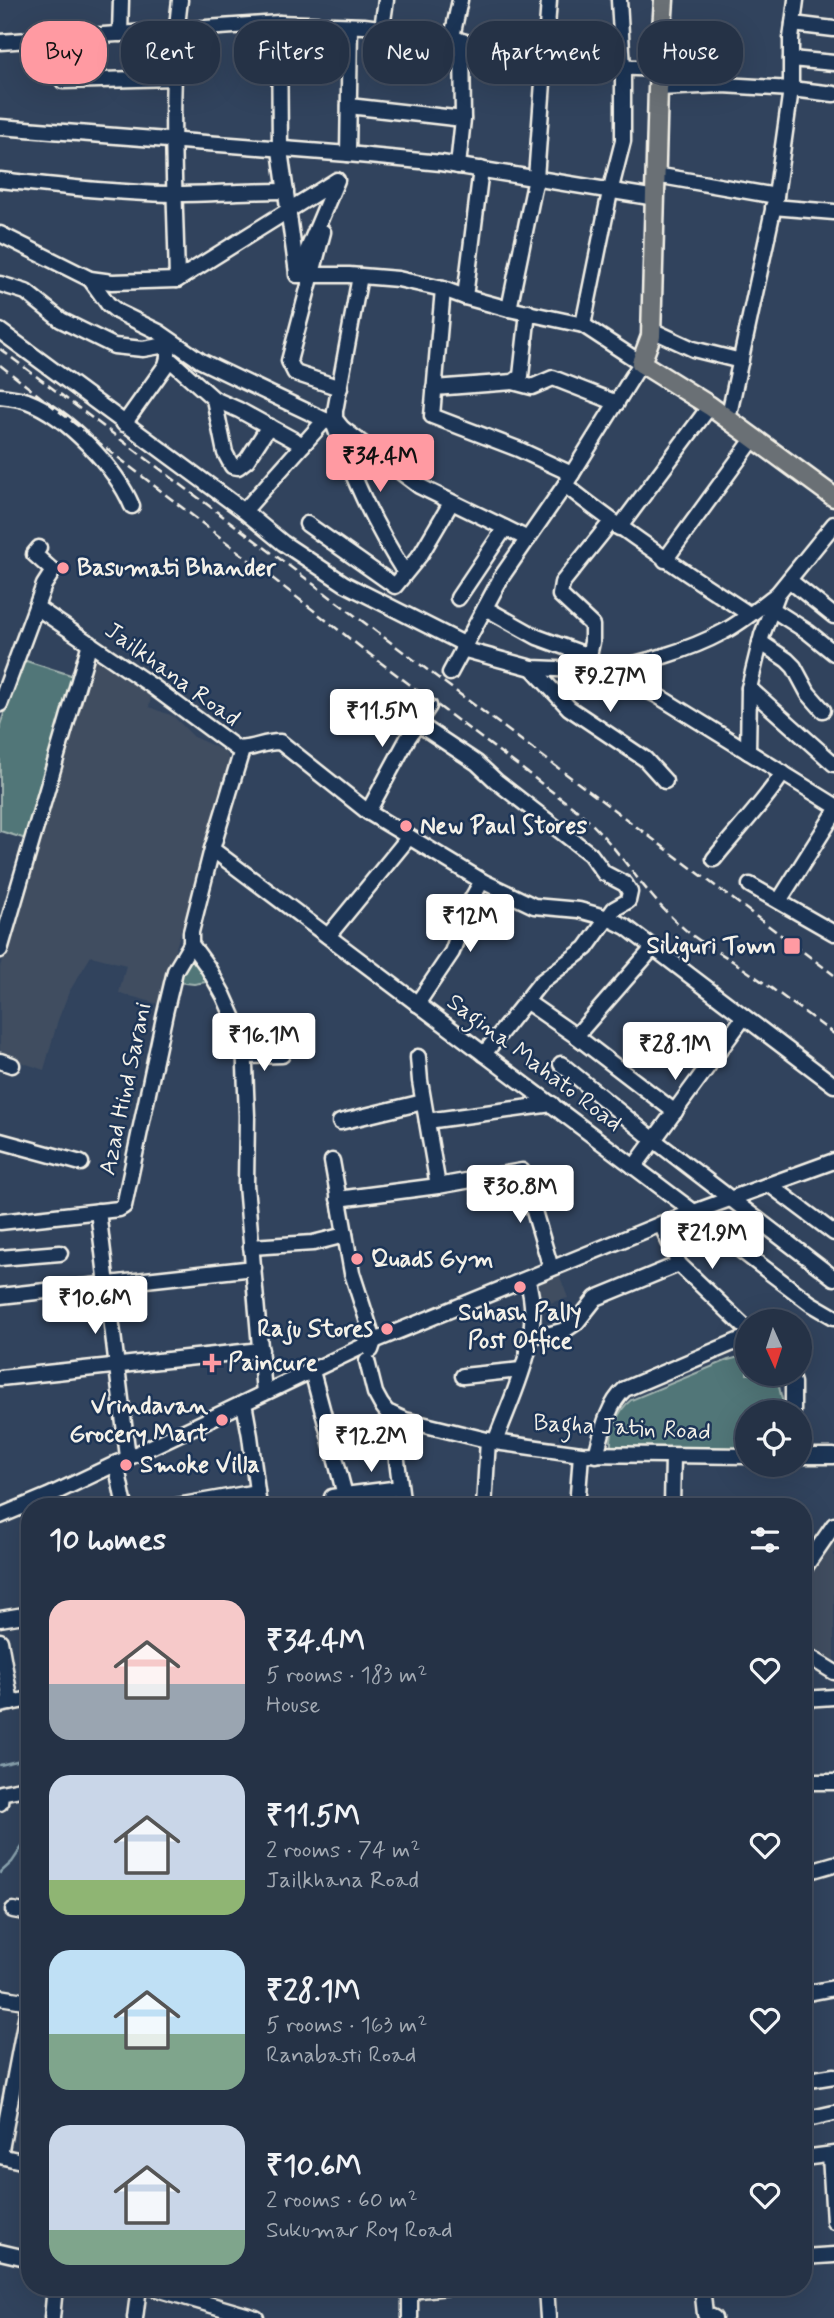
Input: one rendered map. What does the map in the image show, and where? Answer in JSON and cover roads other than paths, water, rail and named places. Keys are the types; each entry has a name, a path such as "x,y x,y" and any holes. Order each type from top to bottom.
{"main road":[{"path":"662,21 664,0"},
{"path":"658,84 652,330 641,363 710,406 834,497"}],"street":[{"path":"0,42 120,34 121,0"},
{"path":"177,21 180,0"},
{"path":"384,21 386,0"},
{"path":"458,166 463,119 457,39 460,0"},
{"path":"548,21 549,0"},
{"path":"619,0 620,21"},
{"path":"728,419 775,201 791,89 796,0"},
{"path":"793,24 834,29"},
{"path":"348,154 350,26 363,27"},
{"path":"453,38 467,42"},
{"path":"791,59 834,63"},
{"path":"175,84 177,280"},
{"path":"279,84 280,150 297,275"},
{"path":"509,309 536,178 543,84"},
{"path":"583,325 623,141 623,84"},
{"path":"658,88 723,85 834,94"},
{"path":"349,106 463,119"},
{"path":"0,127 348,154 481,169 656,198"},
{"path":"465,297 481,169"},
{"path":"656,174 834,212"},
{"path":"0,180 123,192 175,194 286,191"},
{"path":"297,275 337,180"},
{"path":"0,234 90,279 112,282 177,280 337,180"},
{"path":"337,180 289,361 295,373 340,388"},
{"path":"297,275 398,279 443,289 509,309 583,325 641,363 568,480 502,576 450,673"},
{"path":"359,276 334,424 359,492 382,538 405,573"},
{"path":"90,279 108,304 164,345 214,399 303,445"},
{"path":"0,284 26,292 61,320 107,343 143,349 164,345 334,424 419,486 528,539"},
{"path":"443,289 434,418 518,449 568,480 615,525 749,614"},
{"path":"513,382 521,376 528,312"},
{"path":"652,330 693,349 741,361"},
{"path":"0,331 244,511 283,543 345,584 463,646 532,668 587,663"},
{"path":"124,424 166,365 164,345"},
{"path":"434,388 513,382 532,387 553,378 617,403"},
{"path":"0,396 30,402 68,428 112,470 132,506"},
{"path":"214,399 225,453 232,466 238,467 247,460 269,426"},
{"path":"587,663 592,625 560,595 562,583 615,525 710,406"},
{"path":"244,511 303,445 334,424"},
{"path":"665,560 754,438"},
{"path":"307,524 395,586 421,554 451,503"},
{"path":"604,671 696,646 726,631 778,593 834,524"},
{"path":"458,598 505,528"},
{"path":"0,704 44,585 53,570 34,554 39,548"},
{"path":"789,580 834,616"},
{"path":"748,752 749,688 760,642 778,593"},
{"name":"Jailkhana Road","path":"36,607 231,745 242,750 265,743 280,742 368,812 482,881 534,906 570,908 608,918 626,927 834,1085"},
{"path":"485,608 587,663 655,694 834,806"},
{"path":"772,609 834,653"},
{"path":"760,642 794,667 808,693 823,710"},
{"path":"0,950 4,925 90,643"},
{"path":"532,668 569,708 645,759 665,780"},
{"path":"749,688 834,764"},
{"path":"368,812 429,706"},
{"path":"417,723 477,763 496,781 590,854 604,873 628,887 628,901 614,909 586,948 541,982 484,1054"},
{"path":"242,750 212,849 191,932 191,944 207,966 232,1012 241,1033 246,1056 246,1185 264,1393"},
{"path":"714,859 768,796 783,773"},
{"path":"779,901 834,814"},
{"path":"328,936 409,837"},
{"name":"Sagina Mahato Road","path":"212,849 694,1212"},
{"path":"417,1004 452,952 470,902 482,881"},
{"path":"750,885 834,933"},
{"name":"Azad Hind Sarani","path":"0,1222 120,1209 125,1204 147,1089 170,992 176,971 191,944"},
{"path":"576,1036 653,948"},
{"path":"527,1002 675,1112"},
{"path":"634,1167 744,1017"},
{"path":"246,1056 282,1055"},
{"path":"418,1057 438,1186"},
{"path":"561,1064 654,1140 834,1278"},
{"path":"340,1122 424,1102"},
{"path":"427,1121 552,1104"},
{"path":"0,1141 81,1163"},
{"path":"332,1161 352,1273 374,1341 367,1361 375,1393 383,1408 391,1414 402,1498"},
{"path":"54,1498 122,1460 374,1341 661,1224 834,1161"},
{"path":"338,1199 438,1186 522,1171 551,1268"},
{"path":"770,1185 834,1233"},
{"path":"98,1211 117,1366 124,1498"},
{"path":"661,1224 679,1264 735,1318"},
{"path":"251,1247 313,1243 345,1235"},
{"path":"722,1236 810,1303 834,1317"},
{"path":"0,1258 60,1253"},
{"path":"532,1335 565,1330 577,1322 596,1298 679,1264"},
{"path":"0,1296 254,1268"},
{"path":"485,1498 492,1441 532,1335 531,1298 527,1279"},
{"path":"579,1498 588,1454 615,1400 625,1389 735,1342"},
{"path":"0,1378 261,1350"},
{"path":"347,1354 367,1361"},
{"path":"463,1376 521,1370"},
{"path":"312,1371 345,1495"},
{"path":"244,1403 258,1498"},
{"name":"Bagha Jatin Road","path":"391,1414 405,1420 492,1441 588,1454 735,1456"},
{"path":"672,1498 673,1456"},
{"path":"812,1456 834,1456"},
{"path":"332,1498 401,1488"},
{"path":"0,1516 21,1510"},
{"path":"812,1557 834,1525"},
{"path":"0,1619 21,1616"},
{"path":"0,1641 5,1704"},
{"path":"812,1659 834,1672"},
{"path":"812,1699 834,1698"},
{"path":"812,1782 834,1782"},
{"path":"0,1806 1,1793 21,1789"},
{"path":"812,1870 834,1864"},
{"path":"13,1910 21,1911"},
{"path":"812,1992 834,1988"},
{"path":"0,1997 21,2001"},
{"path":"21,2044 0,2156 21,2161"},
{"path":"812,2080 834,2076"},
{"path":"812,2118 834,2113"},
{"path":"812,2157 832,2154 834,2222"},
{"path":"0,2252 21,2257"},
{"path":"812,2256 834,2255"},
{"path":"52,2318 54,2296"},
{"path":"135,2318 138,2296"},
{"path":"181,2296 256,2318"},
{"path":"407,2296 410,2318"},
{"path":"547,2296 548,2318"},
{"path":"703,2296 705,2314 714,2318"}],"waterway":[{"path":"0,1765 21,1760"},
{"path":"0,1873 21,1848"}],"railway":[{"path":"0,349 834,975"},
{"path":"0,365 368,653 578,811 606,839 654,899 687,931 834,1034"}],"place":[{"name":"Basumati Bhander","path":"63,568"},
{"name":"New Paul Stores","path":"406,826"},
{"name":"Siliguri Town","path":"792,946"},
{"name":"Quads Gym","path":"357,1259"},
{"name":"Suhash Pally Post Office","path":"520,1287"},
{"name":"Raju Stores","path":"387,1329"},
{"name":"Paincure","path":"212,1363"},
{"name":"Vrindavan Grocery Mart","path":"222,1420"},
{"name":"Smoke Villa","path":"126,1465"}]}
